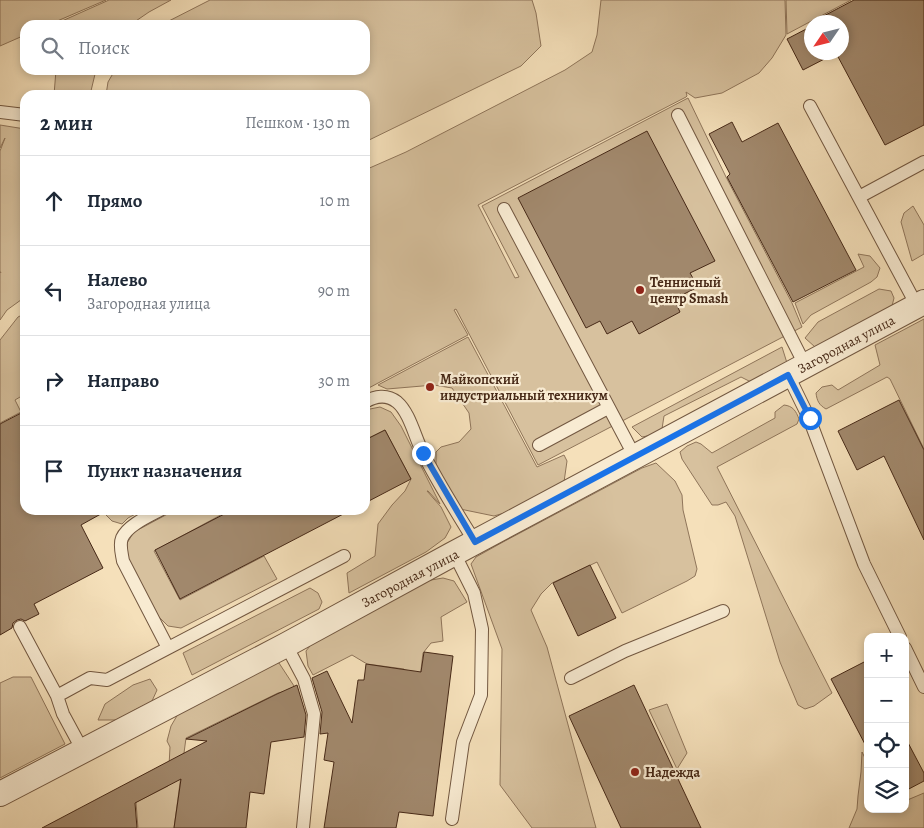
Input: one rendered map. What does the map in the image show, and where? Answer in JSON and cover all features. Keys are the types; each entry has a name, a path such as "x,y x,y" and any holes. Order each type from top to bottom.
{"street":[{"name":"Загородная улица","path":"0,794 286,645 454,553 921,304"}],"lane":[{"path":"810,106 859,197 921,304"},
{"path":"0,112 20,114"},
{"path":"678,115 796,370 810,418 864,564 898,633"},
{"path":"859,197 924,162"},
{"path":"504,209 635,457"},
{"path":"370,399 382,396 391,398 405,411 423,453 475,542"},
{"path":"539,445 608,408"},
{"path":"151,515 128,530 122,538 121,549 123,561 168,648"},
{"path":"452,819 463,742 481,695 482,629 474,593 454,553"},
{"path":"57,696 90,678 107,680 344,556"},
{"path":"571,678 625,652 722,611"},
{"path":"20,627 57,696 63,714 83,751"},
{"path":"286,645 304,679 314,714 303,828"},
{"path":"909,656 924,686"}],"shaded area":[{"path":"0,0 106,0 60,20 20,20 20,37 0,46"},
{"path":"109,0 171,0 137,20 64,20"},
{"path":"210,0 532,0 541,46 521,66 370,140 370,90 107,90 108,82 112,75 370,75 370,20 171,20"},
{"path":"601,0 785,0 786,35 772,58 759,73 722,93 695,98 686,92 686,97 478,205 515,278 519,277 482,206 688,98 726,177 792,303 802,327 538,465 456,309 454,310 468,335 370,387 370,168 406,152 565,70 592,52 597,35"},
{"path":"786,0 851,0 823,15 804,15 804,25 787,34"},
{"path":"56,75 95,75 91,90 54,90"},
{"path":"0,125 20,128 20,301 7,310 0,320 0,151 5,138 0,148"},
{"path":"913,206 924,225 924,254 912,261 901,222 904,213"},
{"path":"858,254 870,256 880,268 877,277 811,315 803,324 795,303 864,267"},
{"path":"879,289 891,291 894,298 892,306 815,347 805,338 818,322"},
{"path":"20,316 20,397 15,400 20,413 0,423 0,340"},
{"path":"924,319 924,449 890,379 887,377 826,409 820,404 816,393 822,387 832,385 838,390 880,365 875,345"},
{"path":"468,337 537,467 564,455 567,461 564,482 511,511 494,516 460,509 436,464 436,452 441,447 459,442 471,429 469,413 452,388 434,385 387,389 378,385"},
{"path":"782,347 787,363 751,382 741,377 664,416 662,429 652,435 642,437 632,427"},
{"path":"784,405 790,406 795,411 799,419 797,424 717,467 832,693 814,706 805,709 798,705 780,662 735,516 726,502 712,505 682,459 680,452 696,442 712,453 775,418 775,412"},
{"path":"380,407 391,412 401,426 440,504 427,491 441,507 451,527 445,538 426,552 349,593 347,573 375,556 378,524 405,491 411,479 385,430 370,438 370,409"},
{"path":"656,463 675,481 682,495 683,510 697,569 695,576 622,613 597,562 552,583 541,594 531,610 547,647 596,828 532,828 500,785 502,649 471,564 476,557 503,542 642,468"},
{"path":"106,515 134,515 122,524 112,521"},
{"path":"166,515 221,515 154,551 180,600 264,556 277,579 181,628 168,626 158,616 127,556 127,543 134,532"},
{"path":"443,578 454,581 467,602 441,617 443,641 431,643 423,653 409,772 407,676 404,669 367,664 352,655 313,675 308,666 306,651 313,642 425,581"},
{"path":"310,588 318,593 322,602 319,609 192,675 183,653"},
{"path":"272,663 279,663 296,689 278,693 186,738 174,828 138,828 136,802 168,786 170,747 167,741 171,726 178,714"},
{"path":"13,677 31,677 65,744 0,778 0,683"},
{"path":"150,679 157,690 152,701 116,720 98,720 105,704 133,685"},
{"path":"667,704 687,753 677,769 649,710"},
{"path":"862,752 864,756 864,813 909,813 909,799 924,793 924,828 849,828 857,809"}],"building":[{"path":"854,0 924,0 924,125 885,145 840,60 849,60 849,15 826,15"},
{"path":"804,30 804,60 822,60 803,70 787,39"},
{"path":"732,122 742,142 778,123 856,270 793,302 727,177 730,174 709,134"},
{"path":"647,131 715,261 690,273 698,287 674,299 680,312 639,334 632,321 607,334 600,321 586,328 518,198"},
{"path":"899,400 924,450 924,540 884,456 857,470 838,431"},
{"path":"20,414 20,515 99,515 81,525 103,568 34,604 39,614 25,621 17,620 13,623 12,628 0,635 0,424"},
{"path":"385,430 411,479 370,500 370,438"},
{"path":"222,515 341,515 180,599 155,550"},
{"path":"590,565 616,618 578,636 553,583"},
{"path":"424,652 453,656 433,816 399,812 396,828 324,828 334,762 324,760 328,733 320,734 322,712 312,678 327,671 352,723 358,680 364,680 366,664 421,672"},
{"path":"864,662 864,742 831,679"},
{"path":"297,685 306,715 304,737 271,742 264,794 250,792 246,828 174,828 181,779 135,803 137,828 42,828 207,741 186,739"},
{"name":"Надежда","path":"634,685 701,828 621,828 569,716"},
{"path":"909,745 924,773 924,781 909,789"}],"place":[{"name":"Теннисный центр Smash","path":"640,290"},
{"name":"Майкопский индустриальный техникум","path":"430,387"},
{"name":"Надежда","path":"635,772"}],"route":[{"path":"423,453 475,542 788,375 810,418"}]}
